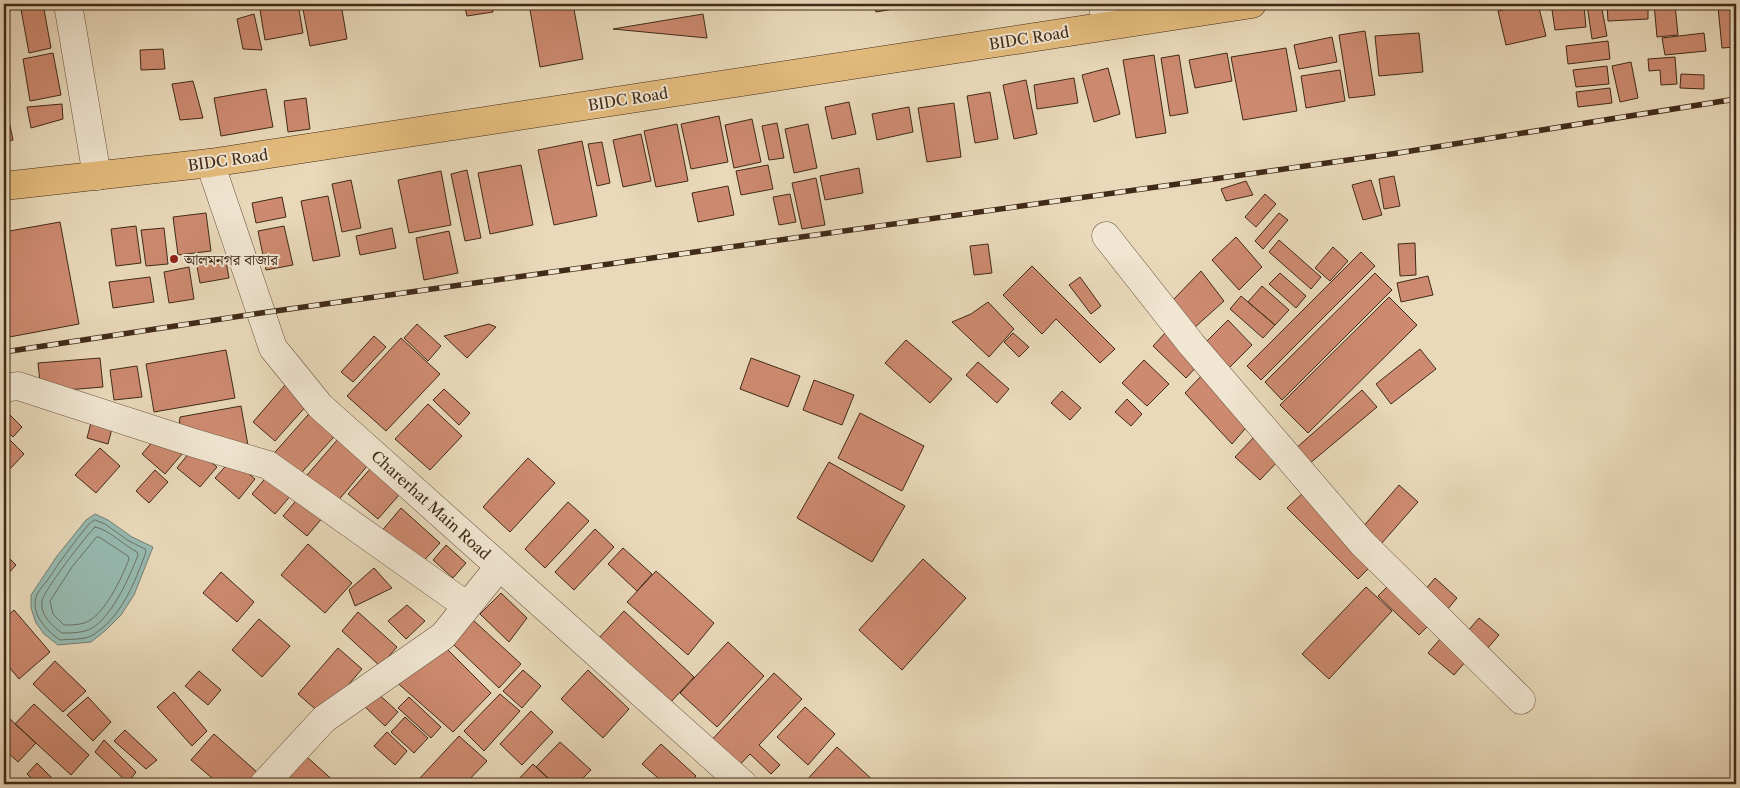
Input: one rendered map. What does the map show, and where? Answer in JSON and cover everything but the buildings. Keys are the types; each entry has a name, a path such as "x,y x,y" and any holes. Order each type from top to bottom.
{"main road":[{"name":"BIDC Road","path":"4,186 210,163 1104,15 1252,4"}],"street":[{"path":"68,4 97,176"},
{"name":"Charerhat Main Road","path":"210,163 272,348 320,406 743,784"},
{"path":"1106,236 1192,345 1362,543 1521,700"},
{"path":"4,388 18,386 185,440 268,464 467,606"},
{"path":"264,784 324,719 443,636 499,567"}],"water":[{"path":"95,514 108,520 132,537 153,547 134,595 121,615 91,642 58,645 44,634 36,623 31,608 31,595 57,556 86,520"}],"railway":[{"path":"4,352 261,313 1398,153 1736,99"}],"place":[{"name":"আলমনগর বাজার","path":"174,259"}]}
